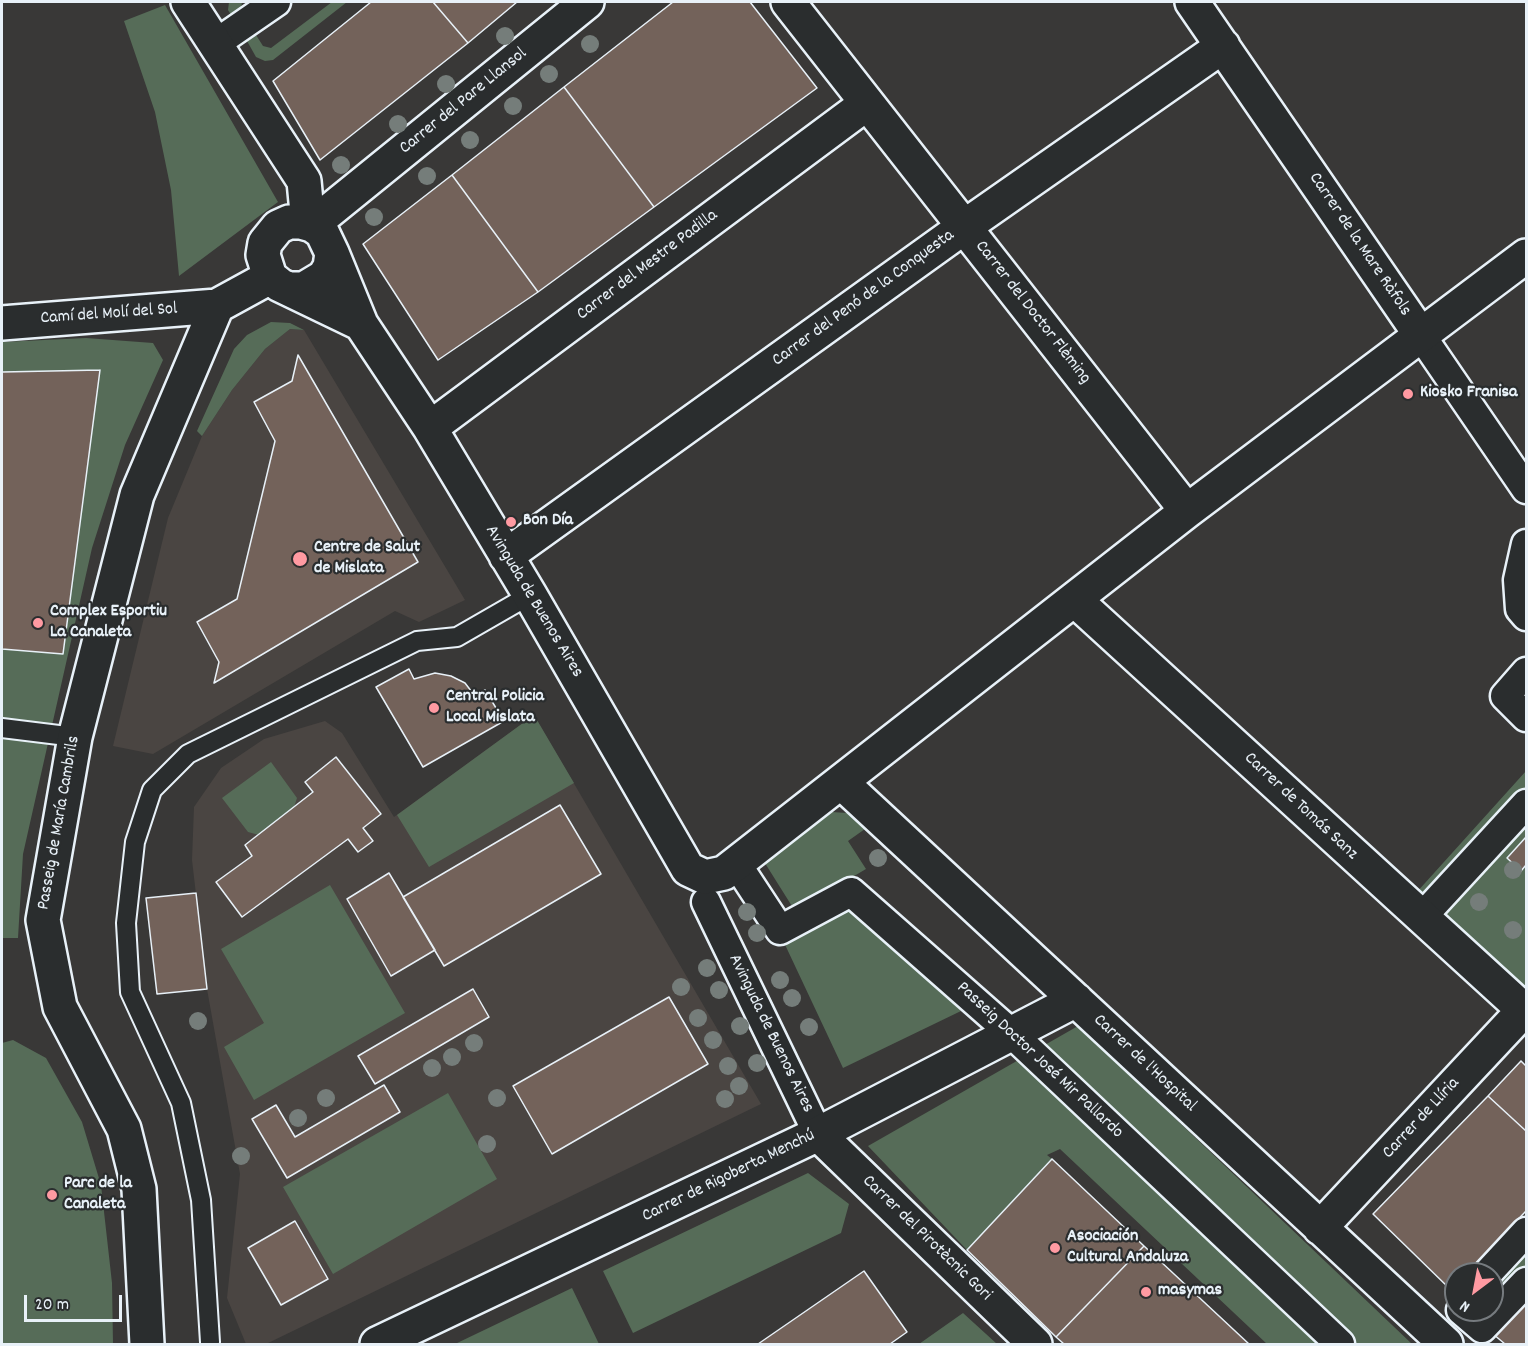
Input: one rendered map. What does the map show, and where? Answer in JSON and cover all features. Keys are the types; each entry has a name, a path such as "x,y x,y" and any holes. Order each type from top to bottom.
{"street":[{"path":"188,2 304,181 320,236 324,277 304,289 281,283 217,306"},
{"path":"215,44 276,2"},
{"name":"Carrer del Pare Llansol","path":"320,236 340,202 587,2"},
{"name":"Carrer del Doctor Flèming","path":"788,2 1187,511"},
{"name":"Carrer de la Mare Ràfols","path":"1192,2 1527,489"},
{"name":"Carrer del Penó de la Conquesta","path":"506,556 964,227 1223,46"},
{"name":"Carrer del Mestre Padilla","path":"430,428 866,104"},
{"path":"320,236 289,222 278,227 270,235 262,255 281,283 361,324"},
{"name":"Avinguda de Buenos Aires","path":"320,236 361,324 430,428 700,882 818,1134"},
{"path":"700,882 724,873 1076,601 1187,511 1527,256"},
{"name":"Camí del Molí del Sol","path":"2,323 217,306"},
{"name":"Passeig de María Cambrils","path":"147,1344 139,1189 124,1129 60,1007 43,920 75,737 137,495 217,306"},
{"path":"1527,544 1518,580 1520,609 1527,616"},
{"name":"Carrer de Tomás Sanz","path":"1076,601 1421,918 1526,1004"},
{"path":"1527,672 1505,696 1527,717"},
{"name":"Carrer de l'Hospital","path":"842,783 1444,1342"},
{"path":"1421,918 1527,804"},
{"name":"Passeig Doctor José Mir Pallardo","path":"736,863 780,930 851,892 1011,1033 1340,1344"},
{"name":"Carrer de Rigoberta Menchú","path":"377,1344 818,1134 1076,1000"},
{"name":"Carrer de Llíria","path":"1320,1228 1526,1004"},
{"name":"Carrer del Pirotècnic Gori","path":"818,1134 1035,1344"},
{"path":"1498,1262 1527,1232"},
{"path":"1504,1306 1527,1282"},
{"path":"1444,1342 1458,1322"},
{"path":"1474,1322 1482,1329 1489,1322"}],"lane":[{"path":"210,1342 201,1200 181,1103 130,992 126,923 134,854 152,790 188,754 417,641 457,637 530,596"},
{"path":"2,728 75,737"}],"shaded area":[{"name":"Centre de Salut de Mislata","path":"290,329 304,330 465,600 419,622 395,611 153,754 113,746 168,518 202,436 232,390 265,349"},
{"path":"534,715 761,1104 266,1344 246,1344 227,1298 240,1174 207,989 192,860 194,807 221,768 264,739 325,721 342,733 394,817"}],"green space":[{"path":"229,2 242,2 238,26 228,10"},
{"path":"332,2 347,2 273,60 265,61 256,57 247,41 256,35 263,46 271,48"},
{"path":"165,5 278,202 179,276 171,190 155,112 124,21"},
{"path":"271,322 290,323 304,330 290,329 265,349 232,390 202,436 197,431 234,349 247,335"},
{"name":"Complex Esportiu La Canaleta","path":"86,338 153,343 163,360 125,445 92,548 23,854 18,938 2,938 2,342"},
{"path":"534,715 574,783 429,867 397,815"},
{"path":"271,762 297,798 294,807 259,835 248,832 222,798"},
{"path":"1526,771 1526,996 1416,893"},
{"path":"847,813 872,824 848,841 866,869 795,911 763,860 823,814"},
{"path":"330,885 405,1013 254,1100 224,1047 264,1023 221,949"},
{"path":"848,901 961,1011 843,1068 780,934"},
{"path":"1078,1026 1412,1344 1267,1344 1060,1149 1047,1155 1052,1159 967,1250 868,1146"},
{"name":"Parc de la Canaleta","path":"13,1040 46,1058 82,1122 101,1185 112,1283 113,1344 2,1344 2,1043"},
{"path":"448,1093 497,1179 333,1274 283,1187"},
{"path":"808,1173 849,1204 841,1233 633,1333 603,1271"},
{"path":"1526,1243 1526,1269 1504,1293 1504,1267"},
{"path":"572,1288 599,1344 455,1344"},
{"path":"963,1313 997,1344 919,1344"}],"building":[{"path":"371,2 433,2 468,43 320,160 273,81"},
{"path":"433,2 517,2 468,43"},
{"path":"673,2 750,2 817,88 654,207 564,87"},
{"path":"564,87 654,207 538,292 452,175"},
{"path":"452,175 538,292 438,360 363,244"},
{"path":"298,355 418,562 214,683 219,662 197,622 237,599 275,441 254,402 292,381"},
{"path":"100,370 63,654 2,649 2,372"},
{"path":"409,669 414,679 435,673 451,676 465,683 475,696 485,690 504,721 423,767 376,687"},
{"path":"336,757 381,814 363,828 373,841 358,852 348,839 242,917 216,882 252,856 245,845 313,792 305,782"},
{"path":"560,805 601,874 444,966 403,897"},
{"path":"1526,837 1526,865 1521,871 1507,858"},
{"path":"389,873 435,950 391,976 347,899"},
{"path":"196,893 207,989 157,994 146,898"},
{"path":"473,989 489,1017 375,1084 358,1056"},
{"path":"669,997 708,1064 552,1154 513,1086"},
{"path":"1521,1061 1526,1066 1526,1131 1488,1096"},
{"path":"384,1085 400,1112 287,1178 252,1119 276,1105 295,1137"},
{"path":"1488,1096 1526,1131 1526,1211 1477,1262 1444,1262 1444,1283 1373,1214"},
{"name":"Asociación Cultural Andaluza","path":"1052,1159 1144,1246 1056,1337 967,1250"},
{"path":"295,1221 328,1279 281,1305 248,1248"},
{"name":"masymas","path":"1144,1246 1249,1344 1064,1344 1056,1337"},
{"path":"864,1271 907,1332 890,1344 758,1344"},
{"path":"1526,1298 1526,1344 1505,1344 1493,1334"}],"place":[{"name":"Kiosko Franisa","path":"1408,394"},
{"name":"Bon Día","path":"511,522"},
{"name":"Centre de Salut de Mislata","path":"300,559"},
{"name":"Complex Esportiu La Canaleta","path":"38,623"},
{"name":"Central Policia Local Mislata","path":"434,708"},
{"name":"Parc de la Canaleta","path":"52,1195"},
{"name":"Asociación Cultural Andaluza","path":"1055,1248"},
{"name":"masymas","path":"1146,1292"}]}
